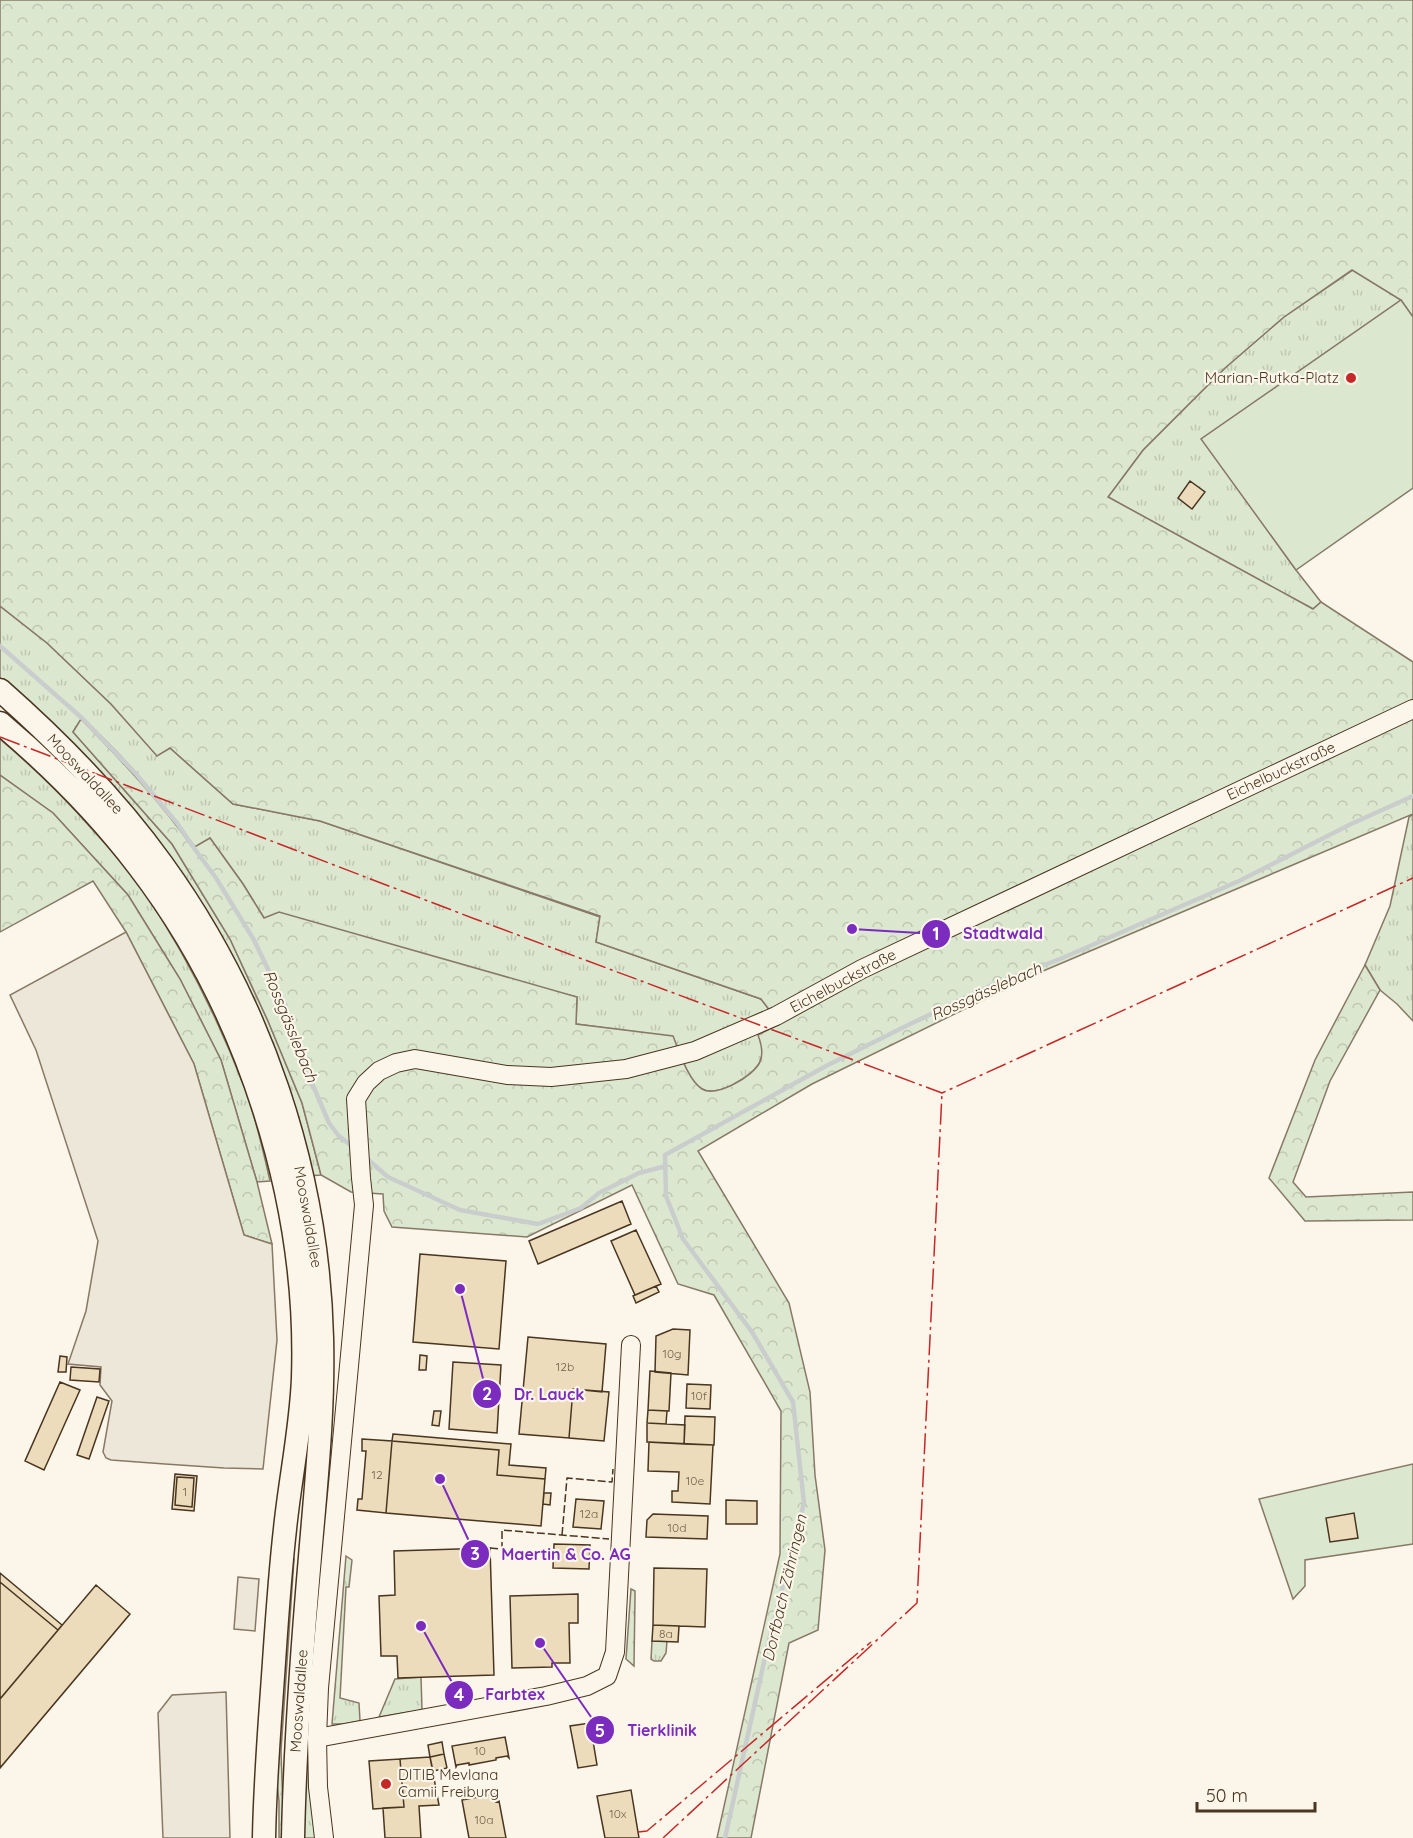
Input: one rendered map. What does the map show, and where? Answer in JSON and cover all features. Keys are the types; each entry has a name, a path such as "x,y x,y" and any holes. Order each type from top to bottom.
{"main road":[{"name":"Mooswaldallee","path":"0,690 75,762 133,826 200,921 235,985 260,1040 285,1110 298,1159 311,1215 319,1278 322,1339 317,1476 298,1695 293,1838"},
{"name":"Mooswaldallee","path":"0,723 54,771 112,834 145,876 185,936 239,1042 262,1106 284,1184 294,1238 299,1284 303,1379 280,1579 268,1734 264,1838"}],"street":[{"name":"Eichelbuckstraße","path":"356,1099 366,1083 379,1071 396,1063 415,1059 507,1075 551,1077 626,1069 695,1051 776,1016 862,969 1413,709"},
{"name":"Mooswaldallee","path":"324,1838 318,1787 319,1688 364,1205 356,1099"},
{"name":"Mooswaldallee","path":"317,1738 546,1696 587,1686 607,1676 615,1652 631,1345"}],"green space":[{"path":"0,0 1413,0 1413,317 1401,300 1352,270 1284,317 1225,368 1143,450 1108,497 1313,609 1321,602 1413,662 1413,814 1036,974 812,1084 698,1151 789,1303 810,1392 815,1475 825,1550 818,1630 789,1643 751,1838 717,1838 780,1554 781,1411 714,1295 678,1284 632,1185 527,1237 392,1227 384,1211 383,1194 351,1192 321,1175 302,1103 268,1021 230,939 172,844 73,732 81,719 154,797 193,848 210,838 264,918 279,912 577,997 576,1024 673,1036 692,1079 702,1089 708,1091 716,1091 734,1084 756,1068 762,1055 758,1035 780,1024 761,999 596,942 600,916 320,821 233,804 170,748 157,756 111,704 47,643 0,606"},
{"path":"1353,270 1401,300 1202,439 1321,602 1313,609 1108,497 1143,450 1225,368 1284,317"},
{"name":"Marian-Rutka-Platz","path":"1401,300 1413,317 1413,488 1296,570 1201,439"},
{"path":"0,606 47,643 111,704 157,755 170,748 233,804 320,821 600,917 596,942 761,999 780,1024 766,1045 759,1063 748,1075 732,1085 716,1091 708,1091 702,1089 692,1079 673,1037 576,1024 577,997 264,918 210,838 195,847 142,780 82,718 73,732 172,844 230,939 268,1021 302,1103 321,1175 308,1176 262,1032 0,682"},
{"path":"0,739 80,816 129,872 171,935 199,985 235,1062 253,1111 270,1181 257,1182 221,1060 180,979 128,895 53,813 0,775"},
{"path":"0,775 53,813 128,895 180,979 221,1060 257,1182 272,1244 244,1235 194,1064 126,932 93,881 0,932"},
{"path":"1413,814 1413,1021 1380,990 1365,965 1390,906 1409,817"},
{"path":"1365,965 1380,990 1330,1081 1293,1182 1306,1197 1413,1192 1413,1220 1305,1221 1269,1178 1315,1060"},
{"path":"1413,1464 1413,1544 1305,1560 1305,1586 1293,1599 1259,1499"},
{"path":"346,1556 352,1560 349,1587 346,1587 340,1698 359,1703 360,1721 332,1724"},
{"path":"290,1559 294,1559 281,1751 284,1838 279,1838 276,1775"},
{"path":"319,1562 324,1562 308,1747 311,1802 316,1838 301,1838"},
{"path":"631,1589 635,1591 634,1666 626,1659"},
{"path":"652,1641 667,1641 666,1653 661,1661 651,1659"},
{"path":"421,1677 422,1710 379,1717 395,1679"}],"shaded area":[{"path":"126,932 194,1064 244,1235 272,1244 277,1340 263,1469 165,1464 106,1458 103,1452 112,1401 100,1385 101,1367 68,1364 86,1311 98,1241 36,1050 10,995"},
{"path":"238,1577 259,1579 255,1631 234,1629"},
{"path":"226,1692 230,1838 163,1838 158,1713 172,1695"}],"building":[{"path":"1190,481 1205,492 1192,509 1178,498"},
{"path":"622,1201 631,1224 538,1264 529,1241"},
{"path":"636,1230 661,1284 635,1295 611,1241"},
{"path":"420,1254 506,1261 499,1349 413,1342"},
{"path":"656,1286 659,1292 636,1303 633,1296"},
{"path":"673,1329 690,1330 688,1375 655,1372 656,1336"},
{"path":"528,1337 606,1344 602,1392 573,1389 569,1438 519,1434"},
{"path":"420,1355 427,1356 426,1370 419,1370"},
{"path":"60,1356 67,1357 66,1372 58,1372"},
{"path":"453,1362 501,1365 497,1433 449,1429"},
{"path":"71,1367 100,1369 99,1382 70,1380"},
{"path":"650,1371 671,1373 669,1411 648,1410"},
{"path":"60,1382 80,1390 44,1470 25,1461"},
{"path":"687,1384 711,1385 710,1409 686,1408"},
{"path":"573,1389 609,1392 604,1441 569,1438"},
{"path":"97,1397 109,1401 89,1459 77,1455"},
{"path":"648,1410 667,1411 666,1424 647,1423"},
{"path":"434,1411 441,1411 439,1426 432,1425"},
{"path":"685,1416 715,1417 714,1445 684,1444"},
{"path":"647,1423 685,1425 684,1444 647,1442"},
{"path":"393,1434 511,1444 509,1465 546,1468 545,1479 497,1475 499,1450 392,1441"},
{"path":"362,1439 392,1441 386,1513 357,1510 358,1499 362,1499 366,1451 362,1451"},
{"path":"392,1441 499,1450 497,1475 545,1479 541,1526 386,1513"},
{"path":"649,1442 713,1445 710,1504 672,1502 672,1491 678,1491 679,1472 648,1471"},
{"path":"175,1474 197,1476 194,1511 172,1509","holes":["177,1477 194,1478 192,1507 175,1505"]},
{"path":"177,1477 194,1478 192,1507 175,1505"},
{"path":"544,1493 551,1493 550,1505 543,1504"},
{"path":"576,1499 604,1501 601,1529 573,1527"},
{"path":"726,1500 757,1501 757,1524 726,1524"},
{"path":"1354,1513 1358,1538 1330,1542 1326,1518"},
{"path":"653,1514 708,1516 707,1539 646,1537 647,1520"},
{"path":"554,1544 590,1545 589,1569 553,1568"},
{"path":"490,1548 494,1675 398,1678 397,1656 381,1656 379,1596 395,1595 394,1551"},
{"path":"654,1568 707,1569 705,1627 653,1625"},
{"path":"0,1573 62,1625 58,1630 0,1582"},
{"path":"0,1582 58,1630 0,1699"},
{"path":"96,1585 130,1614 0,1768 0,1699"},
{"path":"578,1594 578,1623 569,1623 570,1663 552,1663 552,1667 512,1668 510,1596"},
{"path":"653,1625 679,1626 678,1642 652,1641"},
{"path":"590,1723 597,1765 578,1768 570,1726"},
{"path":"505,1737 509,1758 507,1756 456,1767 452,1746"},
{"path":"442,1742 444,1754 430,1757 428,1745"},
{"path":"444,1754 447,1768 433,1771 430,1757"},
{"path":"430,1757 439,1805 419,1806 421,1838 385,1838 383,1808 404,1807 400,1759"},
{"name":"DITIB Mevlana Camii Freiburg","path":"400,1759 404,1807 373,1809 369,1761"},
{"path":"631,1790 639,1838 605,1838 597,1796"},
{"path":"495,1794 496,1802 499,1801 506,1838 469,1838 462,1800"}],"waterway":[{"name":"Rossgässlebach","path":"0,646 82,718 136,774 177,823 216,878 254,940 286,1007 306,1069 329,1123 338,1135 354,1148"},
{"name":"Rossgässlebach","path":"725,1838 768,1644 804,1503 793,1402 752,1332 683,1239 666,1196 665,1155 826,1066 906,1026 994,984 1060,959 1239,881 1351,824 1413,796"},
{"name":"Rossgässlebach","path":"365,1157 388,1177 460,1210 538,1224 581,1208 599,1193 639,1173 666,1166"}],"fence":[{"path":"562,1535 567,1478 612,1482 613,1469"},
{"path":"490,1548 502,1549 502,1530 609,1539"}],"power":[{"path":"0,737 475,919 942,1093 1413,878"},
{"path":"663,1838 917,1603 942,1093"},
{"path":"638,1832 647,1831 871,1642"}],"place":[{"name":"Marian-Rutka-Platz","path":"1351,378"},
{"name":"Stadtwald","path":"852,929"},
{"name":"Dr. Lauck","path":"460,1289"},
{"name":"Maertin & Co. AG","path":"440,1479"},
{"name":"Farbtex","path":"421,1626"},
{"name":"Tierklinik","path":"540,1643"},
{"name":"DITIB Mevlana Camii Freiburg","path":"386,1784"}],"water label":[{"name":"Dorfbach Zähringen","path":"784,1588"}]}
